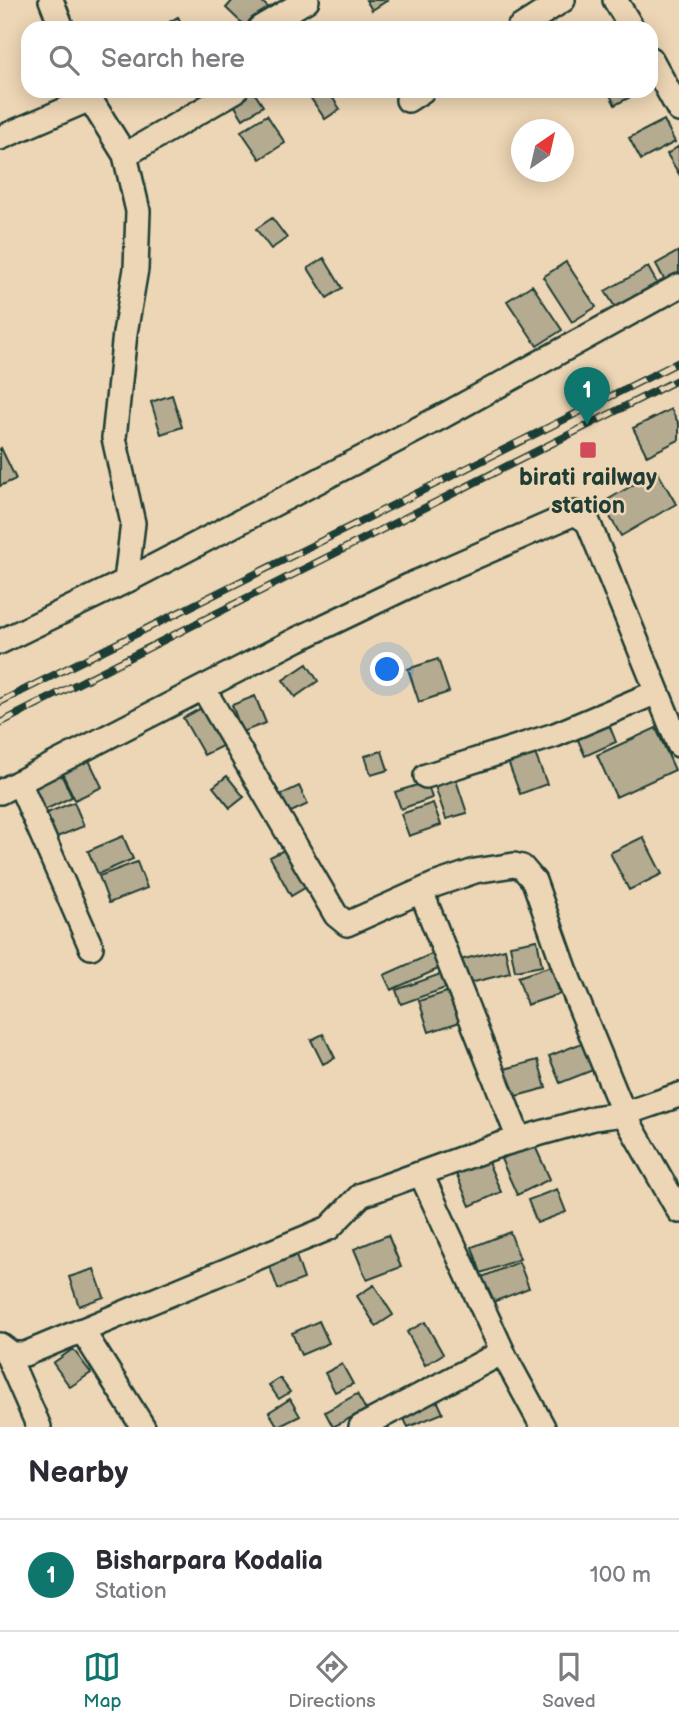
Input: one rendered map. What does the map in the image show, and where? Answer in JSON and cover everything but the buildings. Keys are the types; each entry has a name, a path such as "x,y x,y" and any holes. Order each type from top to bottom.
{"street":[{"path":"51,0 59,21"},
{"path":"272,21 307,0"},
{"path":"530,21 563,0"},
{"path":"617,1 628,21"},
{"path":"658,72 679,110"},
{"path":"0,138 83,98"},
{"path":"91,98 125,155 138,211 136,269 125,333 114,438 133,523 126,581"},
{"path":"125,155 223,98"},
{"path":"0,642 126,581 443,416 679,286"},
{"path":"91,947 9,787 417,582 575,513 588,522 679,745"},
{"path":"203,688 341,921 353,924 421,891 475,871 514,865 527,871 624,1114 679,1211"},
{"path":"426,776 555,735 657,692"},
{"path":"421,891 519,1139"},
{"path":"3,1348 25,1354 329,1228 360,1195 519,1139 594,1118 624,1114 679,1096"},
{"path":"421,1174 503,1352 543,1427"},
{"path":"82,1330 143,1427"},
{"path":"3,1348 39,1427"},
{"path":"361,1427 503,1352"}],"railway":[{"path":"0,702 679,362"},
{"path":"0,723 679,379"}],"place":[{"name":"Bisharpara Kodalia","path":"587,425"},
{"name":"birati railway station","path":"588,450"}]}
